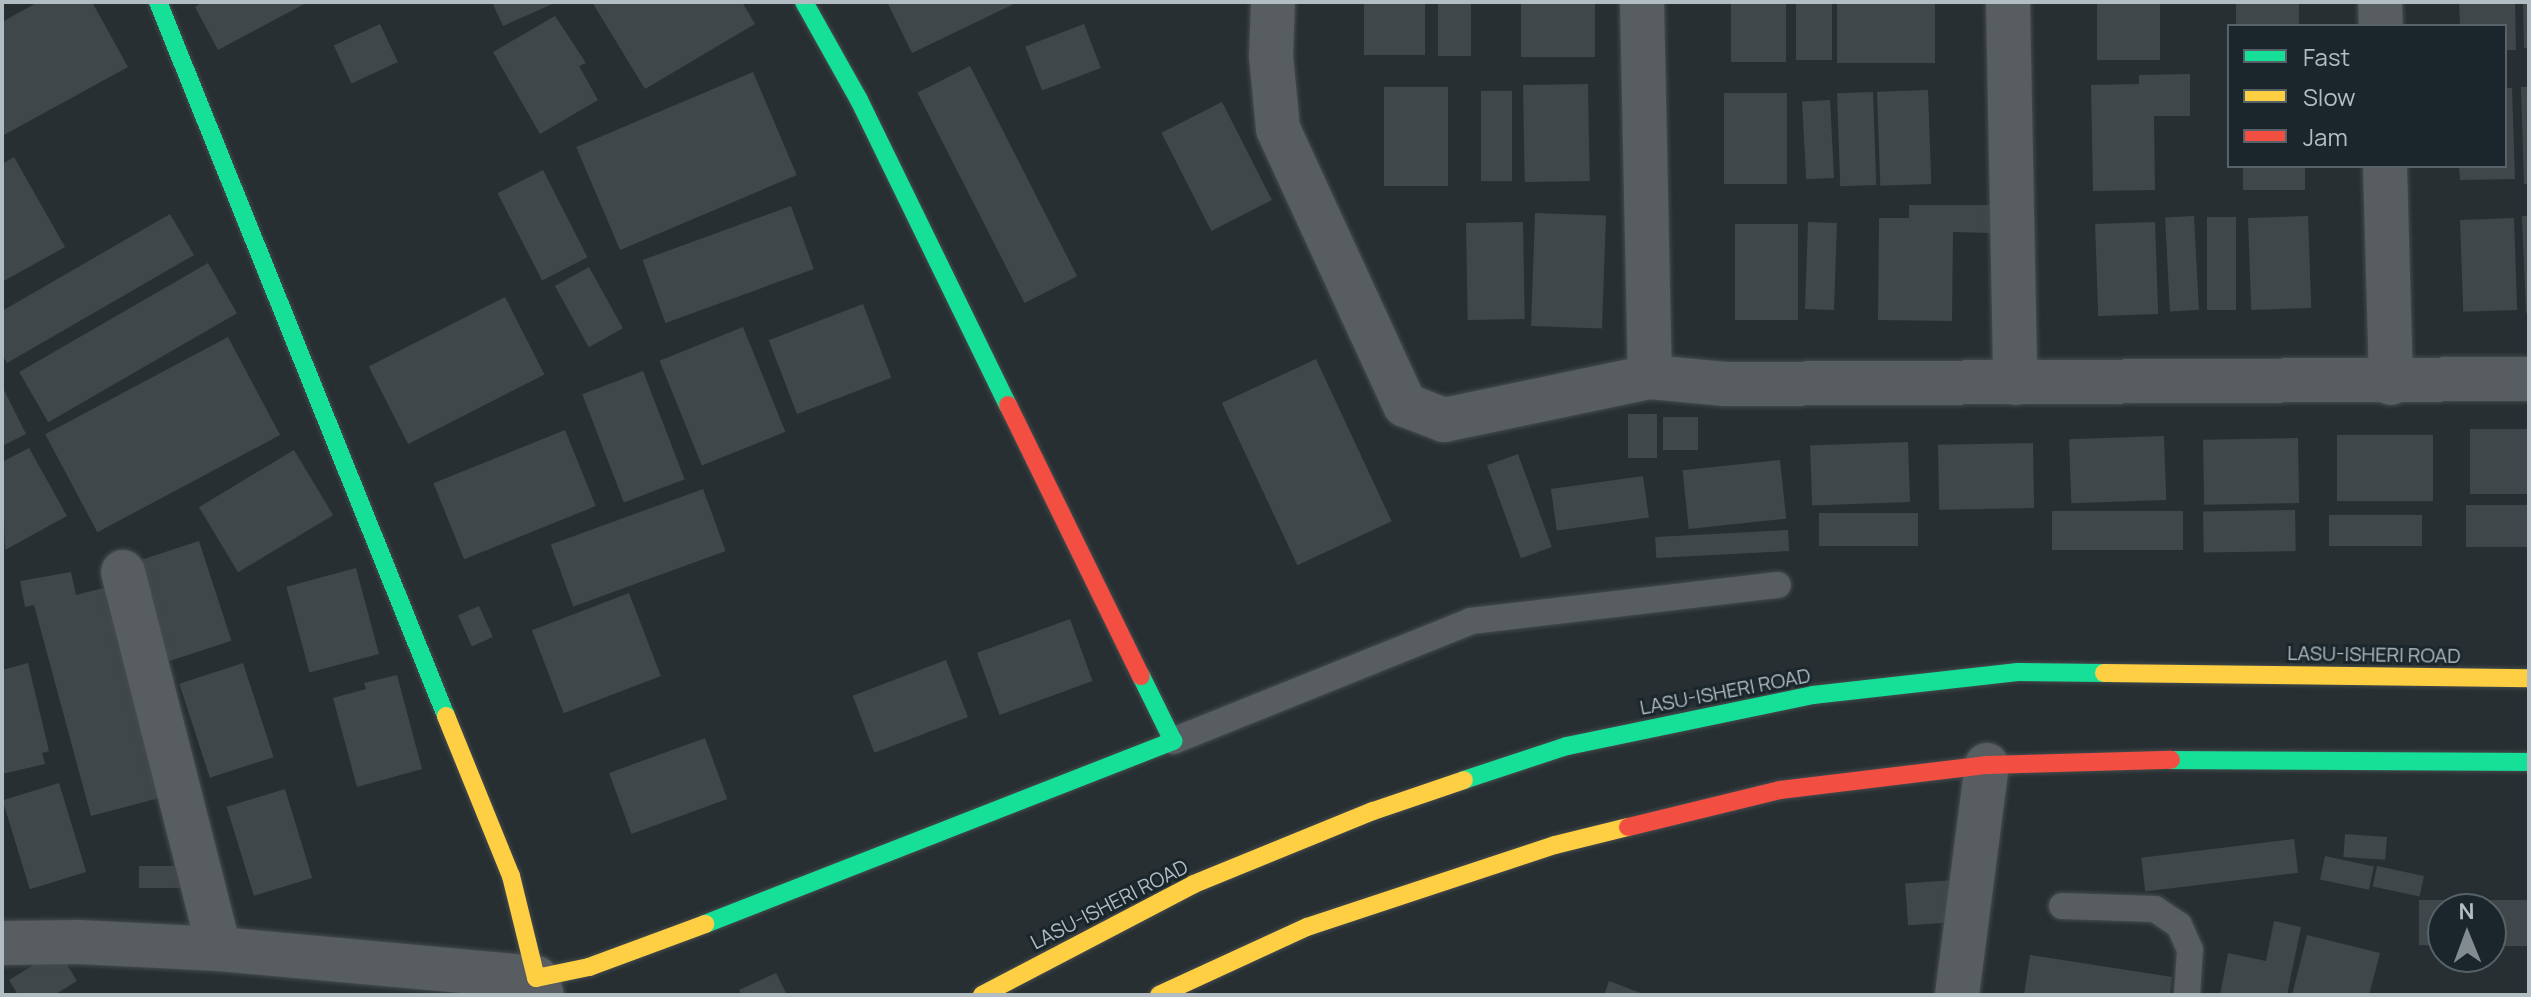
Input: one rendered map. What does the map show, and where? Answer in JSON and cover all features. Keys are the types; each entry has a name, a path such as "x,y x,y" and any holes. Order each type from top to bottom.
{"main road":[{"path":"158,2 511,876 539,986 644,948 1173,741 859,100 804,2"},
{"name":"LASU-ISHERI ROAD","path":"982,995 1194,884 1373,811 1567,746 1813,695 2018,672 2529,678"},
{"path":"1181,990 1307,927 1555,845 1780,790 1987,765 2086,760 2529,762"}],"street":[{"path":"1273,2 1271,56 1278,129 1405,405 1444,420 1650,377 1726,384 2391,383 2529,379"},
{"path":"1642,2 1650,377"},
{"path":"2008,2 2015,383"},
{"path":"2380,2 2381,24"},
{"path":"2385,168 2391,383"},
{"path":"123,572 219,949"},
{"path":"1957,995 1987,765"},
{"path":"2,943 79,942 219,949 539,986"}],"lane":[{"path":"1173,741 1471,621 1778,585"},
{"path":"2062,906 2155,909 2179,925 2190,950 2187,995"}],"building":[{"path":"38,2 92,2 128,67 2,136 2,22"},
{"path":"203,2 308,2 218,50 195,7"},
{"path":"492,2 557,2 503,26"},
{"path":"592,2 742,2 755,24 645,89"},
{"path":"887,2 1018,2 912,53"},
{"path":"1364,2 1425,2 1425,55 1364,55"},
{"path":"1438,2 1471,2 1471,56 1438,56"},
{"path":"1521,2 1595,2 1595,57 1521,57"},
{"path":"1731,2 1786,2 1786,62 1731,62"},
{"path":"1796,2 1832,2 1832,60 1796,60"},
{"path":"1837,2 1935,2 1935,63 1837,63"},
{"path":"2097,2 2160,2 2160,60 2097,60"},
{"path":"2236,2 2299,2 2299,24 2236,24"},
{"path":"2459,2 2515,2 2516,50 2507,50 2507,24 2460,24"},
{"path":"2523,2 2529,2 2529,48 2524,48"},
{"path":"555,16 586,63 579,66 598,100 540,134 493,52"},
{"path":"380,24 398,62 352,84 334,46"},
{"path":"1084,24 1101,68 1042,90 1025,47"},
{"path":"970,66 1077,276 1025,303 917,93"},
{"path":"753,72 797,175 620,250 576,147"},
{"path":"2190,74 2190,116 2154,116 2155,190 2093,191 2091,85 2139,84 2139,75"},
{"path":"1588,84 1590,181 1525,182 1523,85"},
{"path":"1384,87 1448,87 1448,186 1384,186"},
{"path":"2521,87 2529,87 2529,184 2524,184"},
{"path":"2507,88 2512,88 2515,179 2460,180 2459,168 2507,168"},
{"path":"1928,90 1931,184 1880,186 1877,92"},
{"path":"1481,91 1512,91 1512,181 1481,181"},
{"path":"1873,92 1876,185 1840,186 1837,93"},
{"path":"1724,93 1787,93 1787,184 1724,184"},
{"path":"1830,100 1834,178 1806,179 1802,101"},
{"path":"1222,102 1272,200 1211,231 1161,133"},
{"path":"14,157 65,247 2,282 2,164"},
{"path":"2243,168 2305,168 2305,190 2243,190"},
{"path":"543,170 587,257 542,280 498,193"},
{"path":"1909,205 1992,205 1992,233 1953,232 1952,321 1878,320 1879,218 1909,218"},
{"path":"791,206 814,269 665,323 643,260"},
{"path":"1535,213 1606,215 1602,328 1531,326"},
{"path":"170,214 194,255 7,363 2,355 2,311"},
{"path":"2194,216 2199,310 2170,311 2165,218"},
{"path":"2308,216 2311,308 2251,310 2248,218"},
{"path":"2522,216 2529,216 2529,313 2526,313"},
{"path":"2207,217 2236,217 2236,310 2207,310"},
{"path":"2514,218 2517,310 2463,312 2460,220"},
{"path":"1523,222 1525,319 1468,320 1466,223"},
{"path":"1808,222 1837,223 1834,310 1805,309"},
{"path":"2155,222 2158,314 2098,316 2095,224"},
{"path":"1735,224 1798,224 1798,320 1735,320"},
{"path":"208,263 237,313 48,422 19,372"},
{"path":"589,267 623,328 589,347 555,286"},
{"path":"505,297 544,375 408,444 369,366"},
{"path":"863,304 891,378 797,414 769,340"},
{"path":"743,327 785,432 702,465 660,361"},
{"path":"228,337 280,435 97,532 45,434"},
{"path":"1316,359 1392,521 1297,565 1222,403"},
{"path":"643,371 685,479 624,503 582,394"},
{"path":"2,386 26,434 2,446"},
{"path":"1628,414 1657,414 1657,458 1628,458"},
{"path":"1663,417 1698,417 1698,450 1663,450"},
{"path":"2470,429 2529,429 2529,494 2470,494"},
{"path":"565,430 596,506 464,559 433,483"},
{"path":"2337,435 2433,435 2433,501 2337,501"},
{"path":"2164,436 2166,500 2071,503 2069,439"},
{"path":"2298,438 2299,503 2204,505 2203,440"},
{"path":"1908,442 1910,502 1812,505 1810,445"},
{"path":"2033,443 2034,508 1939,510 1938,445"},
{"path":"29,448 67,516 5,550 2,462"},
{"path":"294,450 333,515 238,572 199,507"},
{"path":"1518,454 1552,547 1521,558 1487,465"},
{"path":"1780,460 1786,519 1689,529 1683,470"},
{"path":"1643,476 1649,518 1557,531 1551,489"},
{"path":"703,489 726,551 573,606 551,544"},
{"path":"2466,505 2529,505 2529,547 2466,547"},
{"path":"2295,510 2296,551 2204,553 2203,512"},
{"path":"2052,511 2183,511 2183,550 2052,550"},
{"path":"1819,513 1918,513 1918,546 1819,546"},
{"path":"2329,515 2422,515 2422,546 2329,546"},
{"path":"1788,530 1789,551 1656,558 1655,537"},
{"path":"199,541 231,641 165,662 132,563"},
{"path":"356,568 379,654 309,673 286,587"},
{"path":"71,572 76,595 111,586 167,796 91,816 34,605 25,607 20,581"},
{"path":"629,593 661,676 564,713 532,630"},
{"path":"479,606 493,637 472,646 458,615"},
{"path":"1070,619 1093,681 1000,715 977,653"},
{"path":"946,660 968,717 875,753 853,696"},
{"path":"28,663 49,751 42,753 45,764 2,774 2,670"},
{"path":"243,663 274,757 210,778 179,684"},
{"path":"397,675 422,769 357,787 333,698 366,689 364,683"},
{"path":"705,738 727,799 631,834 609,773"},
{"path":"59,783 86,872 30,889 3,800"},
{"path":"285,789 312,878 254,896 227,807"},
{"path":"2345,834 2387,837 2385,860 2343,857"},
{"path":"2294,839 2298,873 2145,892 2141,858"},
{"path":"2325,856 2374,866 2369,890 2320,879"},
{"path":"139,866 195,866 195,888 139,888"},
{"path":"2377,866 2424,876 2420,897 2373,887"},
{"path":"1954,880 1957,922 1908,925 1905,883"},
{"path":"2419,900 2427,900 2427,945 2419,945"},
{"path":"2507,900 2529,900 2529,946 2507,946"},
{"path":"2274,921 2301,927 2287,995 2220,995 2228,953 2266,961"},
{"path":"2307,935 2380,953 2369,995 2292,995"},
{"path":"58,950 77,981 54,995 18,995 9,980"},
{"path":"2030,955 2172,977 2170,995 2024,995"},
{"path":"776,973 787,995 741,995 739,990"},
{"path":"1609,981 1646,995 1604,995"}],"traffic: fast":[{"path":"158,2 446,716"},
{"path":"804,2 859,100 1008,405"},
{"path":"1464,780 1567,746 1813,695 2018,672 2104,673"},
{"path":"705,924 1173,741 1141,676"},
{"path":"2171,760 2529,762"}],"traffic: slow":[{"path":"2104,673 2529,678"},
{"path":"446,716 511,876 536,978 589,967 705,924"},
{"path":"982,995 1194,884 1373,811 1464,780"},
{"path":"1159,995 1307,927 1555,845 1628,827"}],"traffic: jam":[{"path":"1008,405 1141,676"},
{"path":"1628,827 1780,790 1987,765 2171,760"}]}
